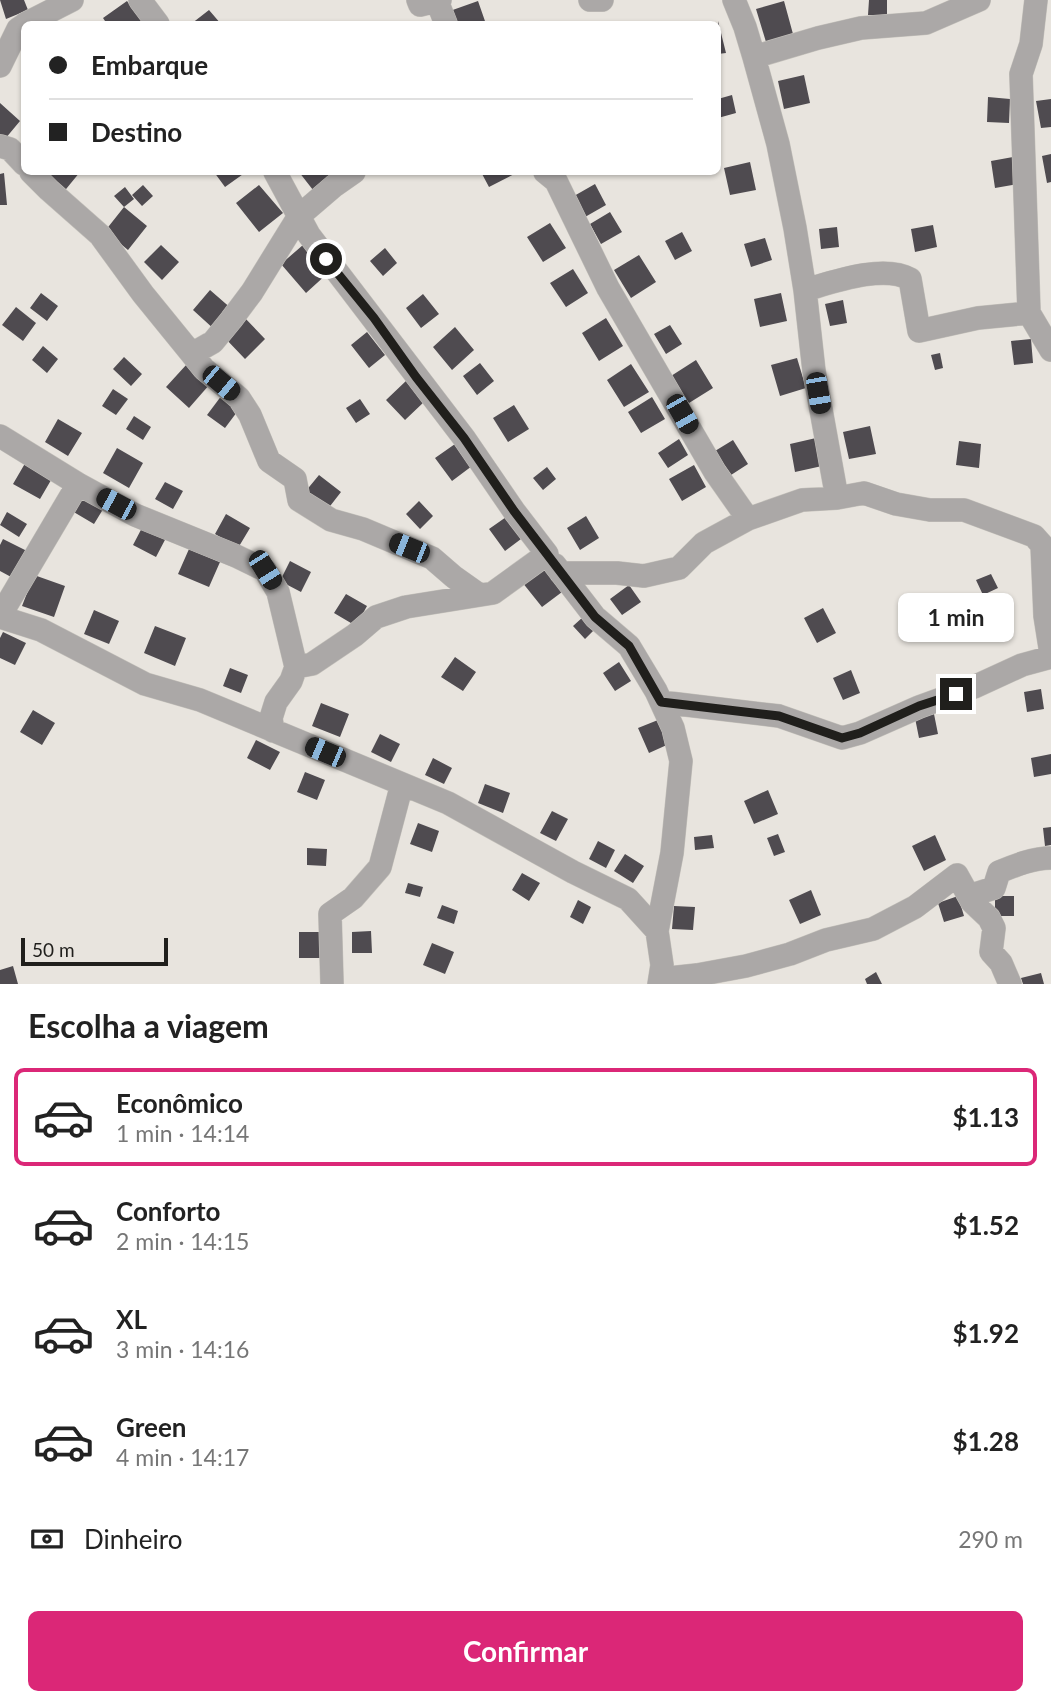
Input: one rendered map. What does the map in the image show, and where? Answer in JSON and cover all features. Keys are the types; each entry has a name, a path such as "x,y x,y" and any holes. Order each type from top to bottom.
{"street":[{"path":"33,21 72,0"},
{"path":"140,0 156,21"},
{"path":"418,0 420,5 439,0 445,21"},
{"path":"590,0 602,0"},
{"path":"734,0 745,27 778,144 837,498"},
{"path":"754,57 861,28 926,23 979,0"},
{"path":"1037,0 1031,44 1021,74 1029,313 1051,350"},
{"path":"0,66 21,27"},
{"path":"0,146 10,149 21,161"},
{"path":"34,175 100,235 143,294 204,369 239,398 250,415 269,461 295,479 299,500 331,520 363,529 432,558 478,594"},
{"path":"277,175 309,235 464,438 514,511 595,617 629,646 673,727 681,761 673,842 657,932 662,965 660,982 746,966 790,954 825,940 873,929 915,907 957,875 972,902 989,918 994,928 991,952 1001,963 1010,984"},
{"path":"192,354 213,342 231,320 252,292 299,216 350,175"},
{"path":"549,175 556,181 608,288 715,472 748,519"},
{"path":"804,289 860,274 902,274 910,279 919,331 978,318 1029,313"},
{"path":"0,436 135,515 265,570 278,592 296,667 291,681 276,702 271,718 273,731"},
{"path":"78,484 0,617 41,630 145,684 200,701 448,803 572,872 628,899 657,932"},
{"path":"561,573 644,576 679,568 704,543 748,519 802,500 864,494 896,504 930,510 964,510 1043,534 1045,616 1051,656 1022,665 974,687 842,738 779,716 661,702"},
{"path":"296,667 312,664 376,617 406,607 494,593 547,554"},
{"path":"332,984 330,914 353,898 380,867 402,784"},
{"path":"968,896 994,888 999,872 1041,858 1051,858"}],"building":[{"path":"0,0 24,0 28,10 6,19"},
{"path":"869,0 887,0 887,15 868,15"},
{"path":"127,1 142,21 105,21 103,18"},
{"path":"478,1 485,21 450,21 447,12"},
{"path":"784,1 793,34 766,42 756,9"},
{"path":"209,10 218,21 195,21"},
{"path":"721,33 726,53 721,54"},
{"path":"804,75 810,103 784,109 778,81"},
{"path":"732,95 736,113 721,117 721,98"},
{"path":"988,97 1010,99 1009,123 987,122"},
{"path":"1051,99 1051,127 1041,128 1036,101"},
{"path":"0,103 20,121 0,145"},
{"path":"1051,154 1051,182 1047,183 1042,156"},
{"path":"1013,157 1018,184 995,188 991,161"},
{"path":"750,162 756,190 730,195 724,168"},
{"path":"4,173 7,205 0,205 0,174"},
{"path":"38,175 78,175 62,194"},
{"path":"216,175 242,175 225,187"},
{"path":"301,175 335,175 313,190"},
{"path":"483,175 512,175 489,187"},
{"path":"595,184 606,205 585,217 574,196"},
{"path":"143,185 153,196 142,206 132,195"},
{"path":"259,185 283,213 259,232 236,203"},
{"path":"125,187 134,199 124,207 114,196"},
{"path":"124,207 147,226 128,250 105,231"},
{"path":"610,212 622,232 601,244 590,224"},
{"path":"550,223 566,248 543,262 527,237"},
{"path":"933,225 937,247 915,252 911,229"},
{"path":"837,227 839,247 821,249 819,229"},
{"path":"682,232 692,251 675,260 665,241"},
{"path":"765,238 772,260 751,267 744,244"},
{"path":"161,245 179,262 162,280 144,262"},
{"path":"303,245 328,273 306,293 281,264"},
{"path":"385,248 397,263 383,276 370,261"},
{"path":"639,255 656,282 631,298 614,270"},
{"path":"573,269 588,293 566,307 550,283"},
{"path":"210,290 233,310 215,330 193,310"},
{"path":"41,293 58,306 47,321 30,308"},
{"path":"781,293 787,321 760,327 754,299"},
{"path":"423,294 439,314 421,328 406,308"},
{"path":"843,300 847,323 830,326 825,304"},
{"path":"16,307 36,323 23,341 2,325"},
{"path":"244,317 265,339 245,359 224,337"},
{"path":"606,318 623,346 599,361 582,333"},
{"path":"670,325 682,344 666,354 654,334"},
{"path":"455,327 474,350 452,370 433,347"},
{"path":"367,332 385,355 369,368 351,345"},
{"path":"1031,339 1033,363 1014,365 1011,341"},
{"path":"43,346 58,359 47,373 32,360"},
{"path":"940,353 943,368 935,370 931,355"},
{"path":"124,357 142,374 131,386 113,369"},
{"path":"797,358 806,388 780,396 771,365"},
{"path":"696,360 713,388 689,403 671,376"},
{"path":"480,363 494,381 477,395 463,376"},
{"path":"187,364 210,384 189,408 166,387"},
{"path":"631,364 649,392 624,407 607,380"},
{"path":"407,380 425,401 405,420 386,400"},
{"path":"113,389 128,399 116,415 102,406"},
{"path":"222,395 240,408 225,428 207,415"},
{"path":"652,397 665,419 641,433 628,412"},
{"path":"360,399 370,414 356,423 346,408"},
{"path":"514,405 529,429 508,442 493,418"},
{"path":"134,416 151,427 143,440 126,429"},
{"path":"58,419 82,433 68,456 45,442"},
{"path":"870,426 876,454 849,459 843,432"},
{"path":"816,438 822,466 795,472 790,444"},
{"path":"679,439 688,455 668,468 658,453"},
{"path":"733,440 748,464 731,475 715,451"},
{"path":"959,441 981,444 979,468 956,465"},
{"path":"455,444 472,466 452,481 435,458"},
{"path":"117,448 143,463 129,488 103,473"},
{"path":"27,460 54,475 40,499 13,484"},
{"path":"694,465 706,487 682,501 669,479"},
{"path":"547,467 556,479 543,490 533,478"},
{"path":"319,475 341,492 327,510 305,492"},
{"path":"165,482 183,491 173,509 155,499"},
{"path":"83,492 105,506 94,524 72,511"},
{"path":"419,501 433,516 420,529 406,514"},
{"path":"7,512 27,524 19,537 0,525"},
{"path":"226,514 250,528 238,548 215,534"},
{"path":"509,515 525,536 505,551 489,529"},
{"path":"586,516 599,538 580,550 567,528"},
{"path":"144,524 167,536 156,557 133,545"},
{"path":"3,539 27,551 13,578 0,571 0,545"},
{"path":"189,549 220,562 209,587 178,574"},
{"path":"290,561 311,572 301,592 280,581"},
{"path":"545,563 566,589 542,607 522,582"},
{"path":"991,574 998,588 983,595 976,580"},
{"path":"34,575 65,586 54,617 22,606"},
{"path":"629,585 641,602 622,615 610,599"},
{"path":"346,594 367,606 356,626 334,613"},
{"path":"823,608 836,633 817,643 804,618"},
{"path":"94,610 119,621 109,644 84,634"},
{"path":"583,617 595,629 585,639 573,626"},
{"path":"155,626 186,638 175,666 144,653"},
{"path":"3,632 26,643 15,665 0,658 0,638"},
{"path":"455,657 476,672 463,691 441,677"},
{"path":"619,662 631,681 615,691 603,673"},
{"path":"230,668 248,675 241,693 223,686"},
{"path":"851,670 860,693 843,700 833,678"},
{"path":"1041,689 1044,709 1027,712 1024,692"},
{"path":"321,703 349,714 340,737 312,726"},
{"path":"33,710 55,723 42,745 20,732"},
{"path":"934,714 938,734 919,738 915,718"},
{"path":"658,720 669,744 649,753 638,728"},
{"path":"380,734 400,744 391,762 371,752"},
{"path":"256,740 280,752 270,770 247,758"},
{"path":"1051,754 1051,774 1034,777 1031,758"},
{"path":"433,758 452,768 444,784 425,775"},
{"path":"305,772 325,780 317,800 297,792"},
{"path":"485,784 510,793 503,813 478,803"},
{"path":"768,790 778,814 754,824 744,801"},
{"path":"552,811 568,819 556,841 540,833"},
{"path":"418,823 439,831 432,852 410,844"},
{"path":"1051,827 1051,845 1045,846 1043,828"},
{"path":"778,834 785,852 774,856 767,838"},
{"path":"712,835 714,848 695,850 694,837"},
{"path":"935,835 946,860 924,871 912,846"},
{"path":"598,841 615,850 606,868 589,859"},
{"path":"307,848 327,849 326,866 307,865"},
{"path":"625,854 644,866 633,883 614,871"},
{"path":"522,873 540,883 529,901 512,890"},
{"path":"408,883 423,887 420,897 405,893"},
{"path":"811,890 821,915 800,924 789,900"},
{"path":"958,896 964,916 944,922 938,903"},
{"path":"995,896 1014,896 1014,916 995,916"},
{"path":"578,900 591,907 583,924 570,917"},
{"path":"442,905 458,911 454,924 437,918"},
{"path":"674,906 695,907 693,930 672,929"},
{"path":"371,931 372,953 352,953 352,932"},
{"path":"299,932 322,932 323,958 299,958"},
{"path":"432,943 454,952 445,974 423,965"},
{"path":"13,966 18,984 0,984 0,970"},
{"path":"876,972 882,984 867,984 865,979"},
{"path":"1041,973 1044,984 1023,984 1021,978"}],"route":[{"path":"326,259 374,318 464,438 514,511 595,617 629,646 661,702 779,716 842,738 860,733 919,706 956,694"}]}
